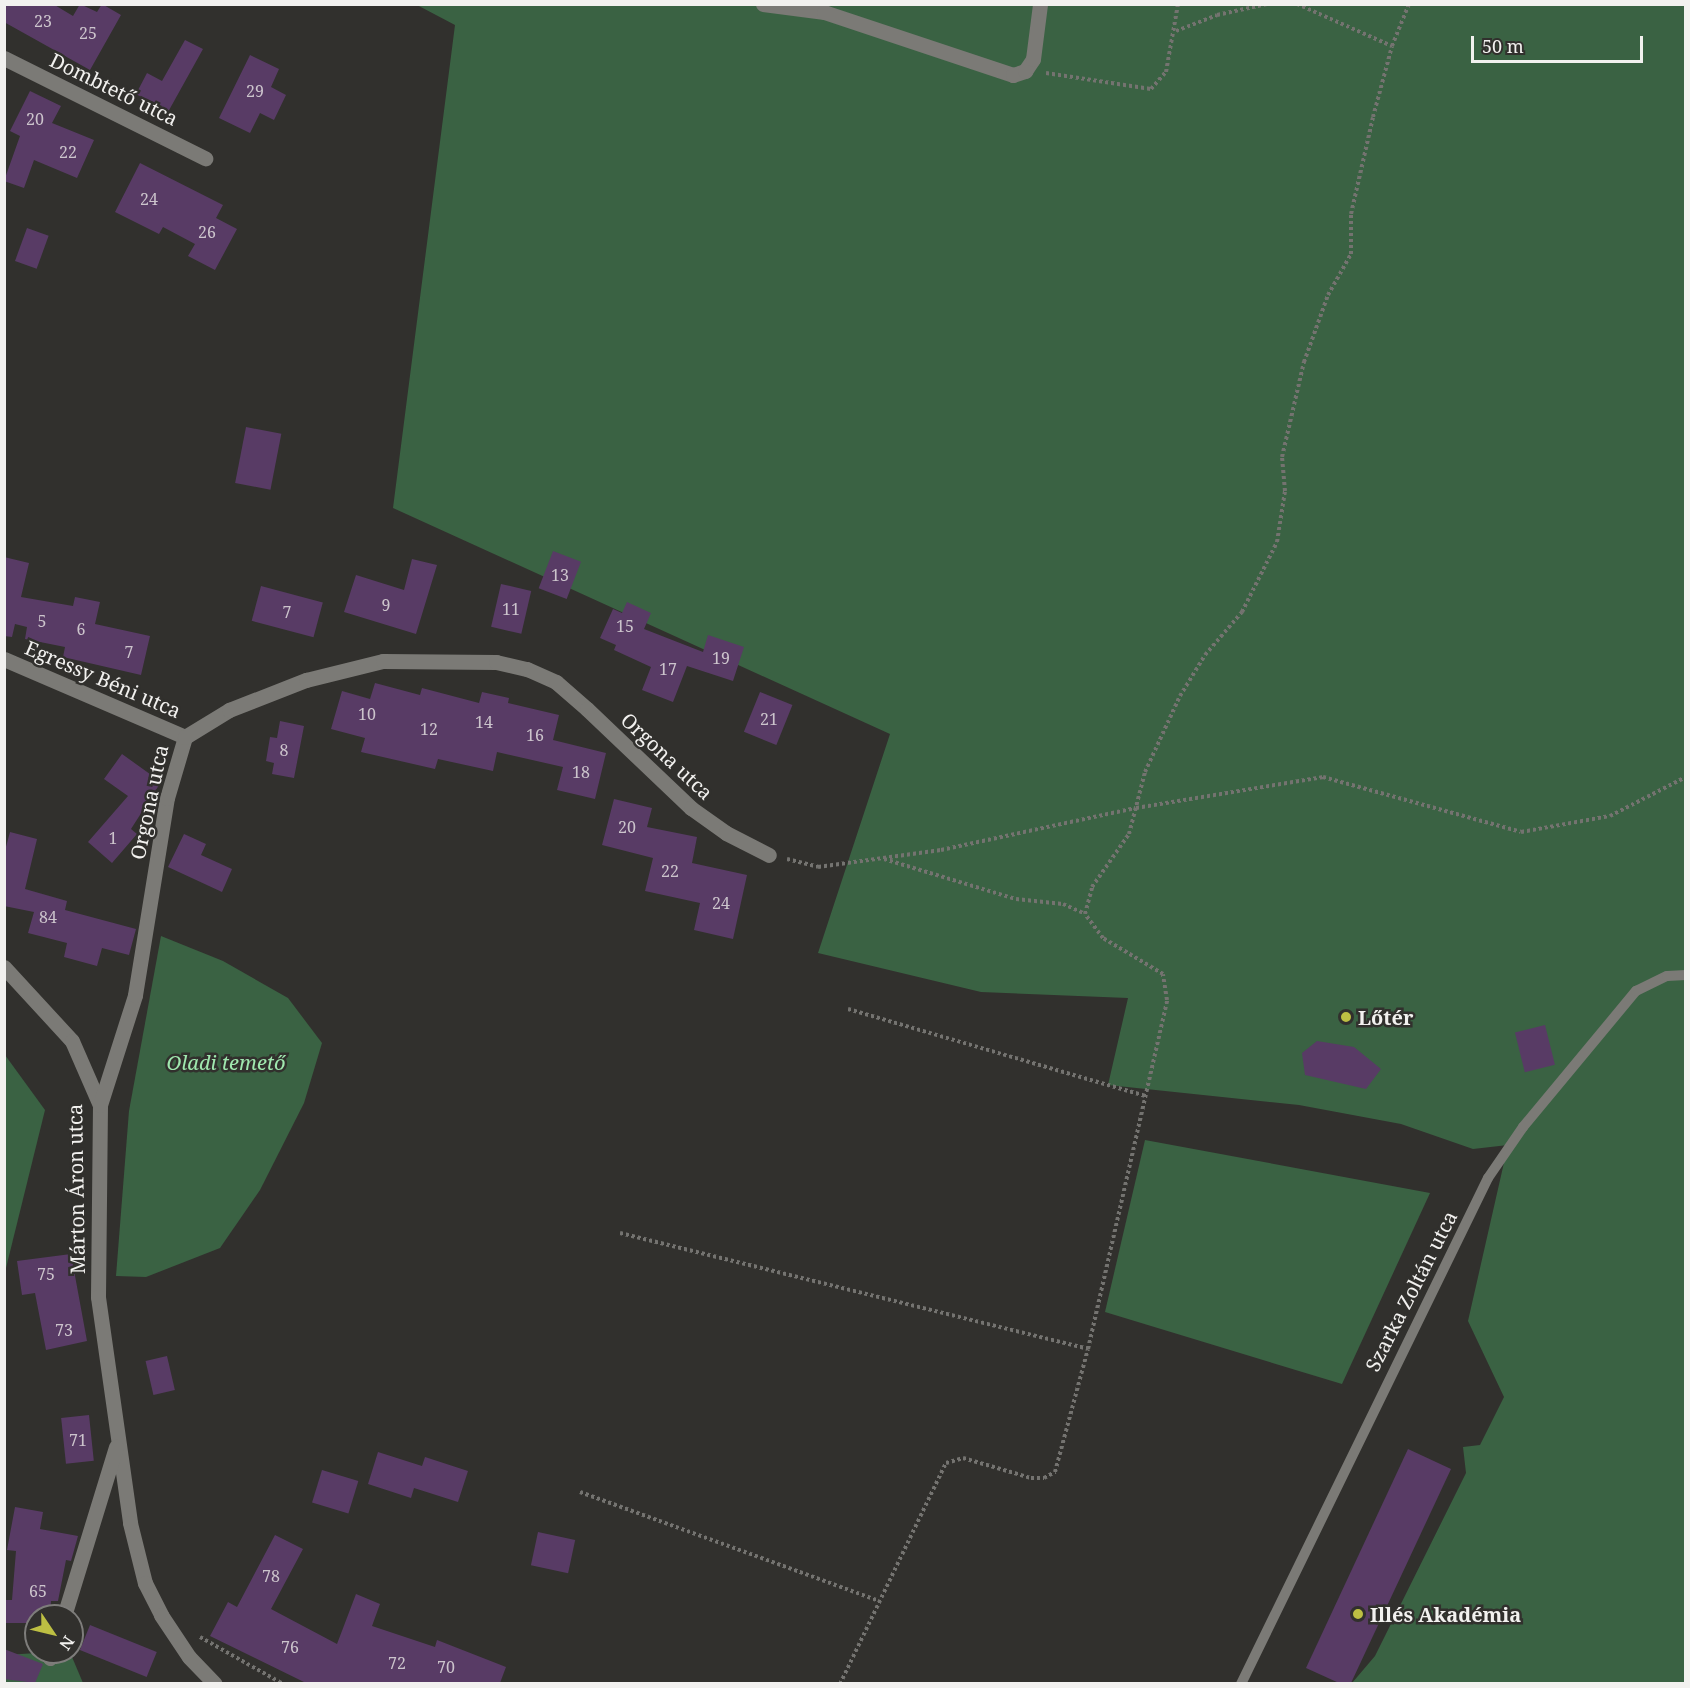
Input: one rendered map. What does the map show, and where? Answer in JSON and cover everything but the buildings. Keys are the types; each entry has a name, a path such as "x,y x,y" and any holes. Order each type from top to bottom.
{"street":[{"path":"763,4 824,12 1012,75 1025,71 1033,59 1038,39 1040,4"},
{"name":"Dombtető utca","path":"4,58 205,158"},
{"name":"Egressy Béni utca","path":"4,659 185,737"},
{"name":"Orgona utca","path":"100,1105 135,994 167,798 185,737 229,710 306,680 382,661 506,664 555,682 691,808 726,833 769,855"},
{"name":"Márton Áron utca","path":"4,967 72,1041 100,1105 98,1298 118,1442 145,1583 189,1657 215,1683"},
{"name":"Márton Áron utca","path":"68,1604 118,1442"}],"lane":[{"name":"Szarka Zoltán utca","path":"1241,1683 1488,1178 1523,1127 1636,991 1667,976 1686,975"}],"path":[{"path":"1025,71 1151,88 1166,72 1176,31 1178,4"},
{"path":"1176,31 1216,15 1267,4"},
{"path":"1298,4 1392,46"},
{"path":"1085,914 1092,887 1129,834 1145,772 1180,696 1205,655 1242,612 1277,542 1285,491 1282,457 1304,362 1328,295 1351,254 1351,214 1392,46 1409,4"},
{"path":"769,855 818,867 941,850 1136,808 1323,777 1521,832 1610,816 1686,777"},
{"path":"840,1683 946,1463 963,1458 1031,1478 1044,1478 1054,1472 1088,1349 1167,1000 1163,974 1104,938 1085,914 1063,904 1016,899 882,858"},
{"path":"848,1009 1146,1096"},
{"path":"620,1233 1088,1349"},
{"path":"580,1492 879,1601"},
{"path":"198,1636 283,1683"}],"green space":[{"path":"417,5 1685,5 1685,1683 1352,1683 1375,1656 1466,1473 1463,1447 1480,1445 1504,1397 1468,1321 1508,1145 1473,1149 1401,1124 1299,1105 1108,1085 1128,998 981,992 818,953 890,734 393,508 455,25"},
{"name":"Oladi temető","path":"161,936 223,961 288,998 322,1043 304,1103 260,1190 220,1248 146,1277 116,1276 129,1111"},
{"path":"5,1055 45,1110 5,1272"},
{"path":"1145,1140 1430,1193 1342,1384 1105,1312"},
{"path":"24,1654 24,1664 75,1664 83,1683 5,1684 5,1655"}],"place":[{"name":"Lőtér","path":"1346,1017"},
{"name":"Illés Akadémia","path":"1358,1614"}]}
